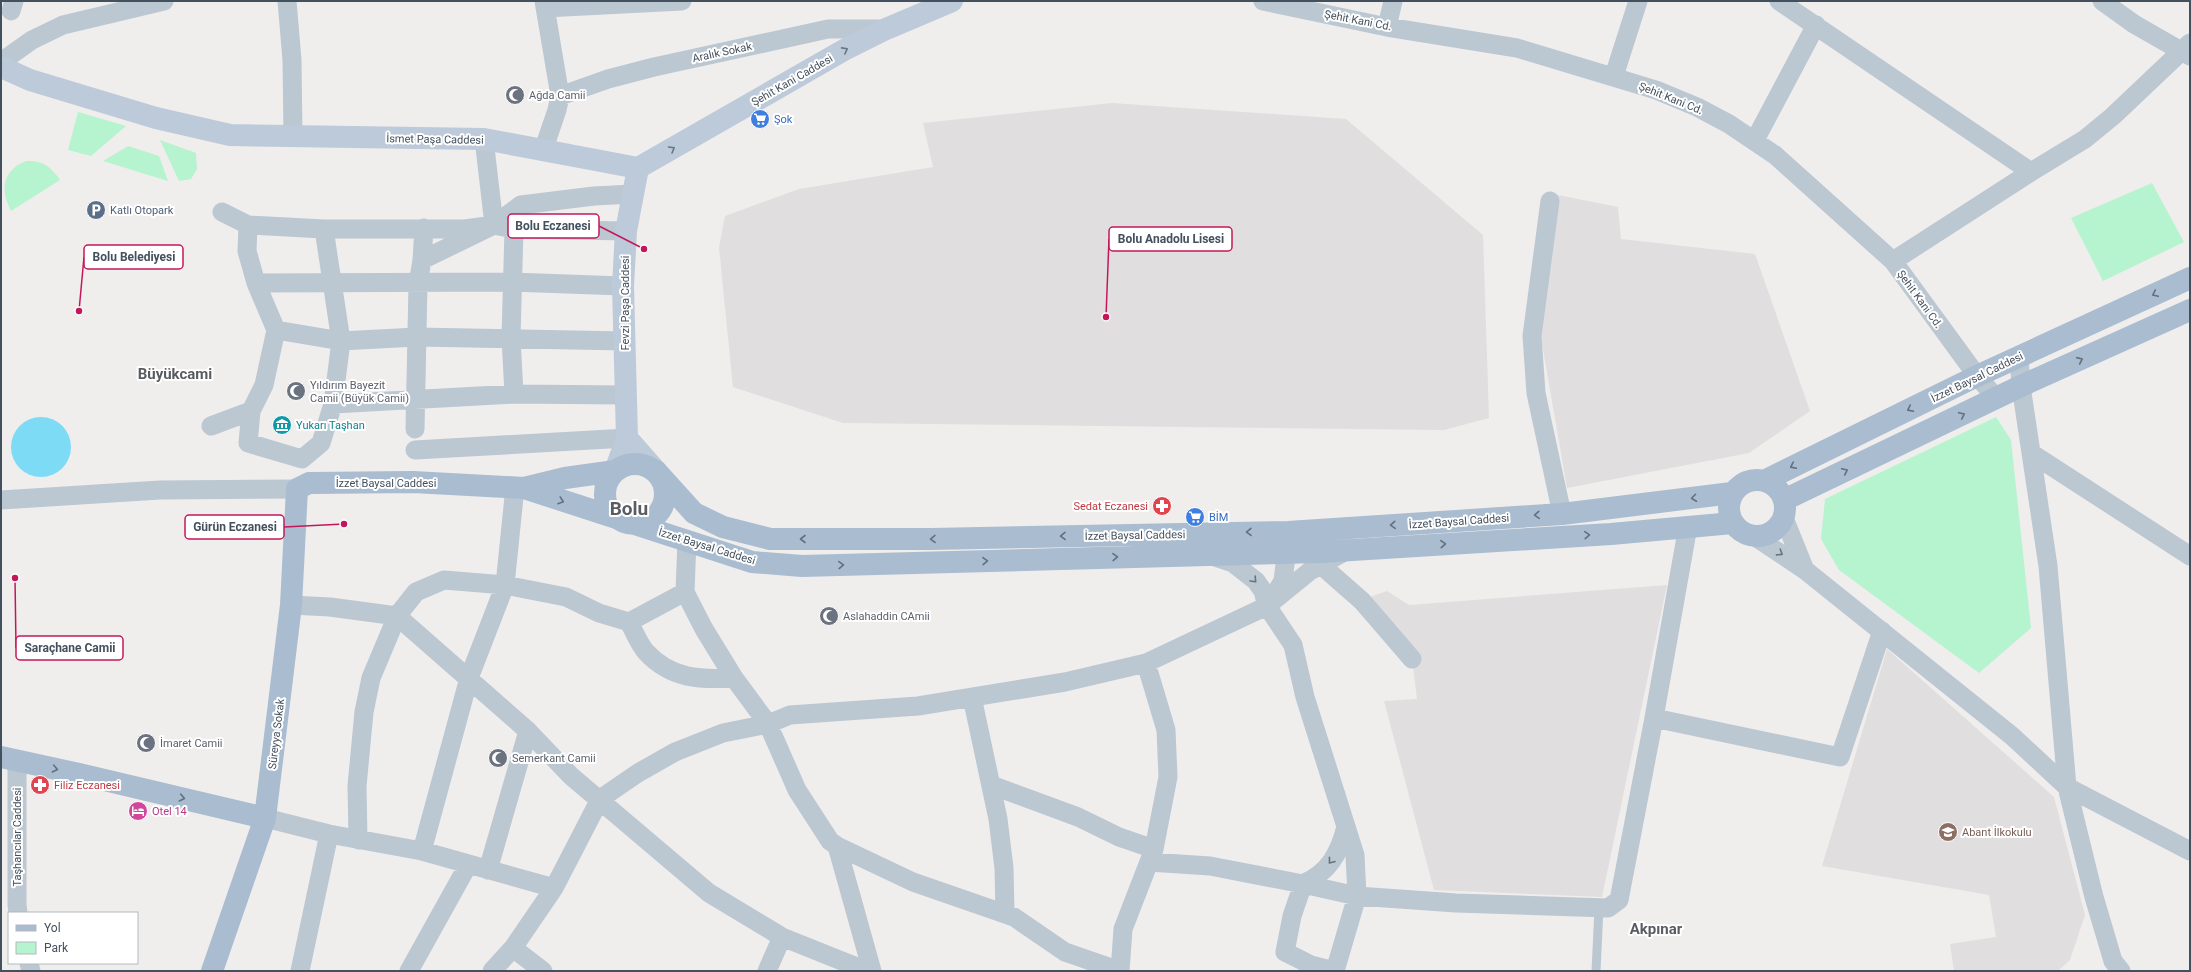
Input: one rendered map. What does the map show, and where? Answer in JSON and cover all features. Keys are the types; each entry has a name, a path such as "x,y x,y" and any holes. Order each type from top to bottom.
{"main road":[{"name":"Şehit Kani Caddesi","path":"638,168 844,50 886,29 952,1"},
{"name":"İsmet Paşa Caddesi","path":"1,67 30,80 156,118 230,135 484,140 638,168"},
{"name":"Fevzi Paşa Caddesi","path":"627,438 624,396 625,341 623,286 626,231 638,168"},
{"name":"İzzet Baysal Caddesi","path":"1766,480 1977,376 2190,278"},
{"path":"1784,509 2021,386 2190,310"},
{"path":"627,438 656,471 665,488 665,498 662,508 656,516 647,522 637,524 626,522 618,518 607,504 606,486 615,471 627,438"},
{"path":"615,471 622,466 635,464 648,466 656,471"},
{"name":"İzzet Baysal Caddesi","path":"520,488 565,478 615,471"},
{"name":"İzzet Baysal Caddesi","path":"656,471 694,513 722,527 770,539 939,538 1288,542 1348,550 1611,534 1733,523"},
{"path":"1756,479 1766,480 1780,491 1784,509 1779,526 1772,532 1763,536 1754,536 1738,530 1733,523 1728,508 1732,492 1739,485 1747,481 1756,479"},
{"name":"İzzet Baysal Caddesi","path":"297,489 309,483 413,482 520,488 687,540 752,562 802,566 1208,555 1288,542 1344,528 1562,514 1732,492"},
{"name":"Süreyya Sokak","path":"212,971 265,818 291,605 297,489"},
{"path":"9,759 265,818"}],"street":[{"path":"1,62 32,40 63,25 164,1"},
{"path":"286,1 292,60 293,136"},
{"path":"543,151 557,110 560,96 545,5 682,1"},
{"name":"Şehit Kani Cd.","path":"1263,1 1387,27 1516,48 1614,76 1697,107 1755,140 1775,154 1893,262 1977,376 1997,399"},
{"path":"1387,27 1393,1"},
{"path":"1614,76 1638,1"},
{"path":"1778,1 1816,25 1954,122 2031,172"},
{"path":"1893,262 2031,172 2085,139 2187,50 2134,24 2102,1"},
{"path":"1755,140 1816,25"},
{"name":"Aralık Sokak","path":"560,96 654,67 828,29 886,29"},
{"path":"484,140 494,225"},
{"path":"422,260 494,225 521,205 594,196 633,194"},
{"path":"1550,201 1532,336 1536,393 1562,514"},
{"path":"222,212 248,225 324,229 464,229 494,225 514,229 626,231"},
{"path":"248,225 247,251 256,283 276,330 264,385 251,411 248,443 302,459 321,443 333,404 340,341 324,229"},
{"path":"415,429 418,284 422,260 424,228"},
{"path":"514,229 511,282 511,338 514,394"},
{"path":"256,283 331,282 418,284 511,282 623,286"},
{"path":"276,330 340,341 416,337 625,341"},
{"path":"2019,356 2021,386 2048,566 2067,787 2111,968"},
{"path":"333,404 514,394 624,396"},
{"path":"211,426 251,411"},
{"path":"415,450 627,438"},
{"path":"2032,454 2189,553"},
{"path":"422,851 470,678 505,585 520,488"},
{"path":"1,500 160,490 297,489"},
{"path":"1784,509 1806,570"},
{"path":"991,785 1078,817 1119,837 1152,856 1303,884 1357,896 1456,903 1608,908 1619,900 1654,718 1688,526"},
{"path":"492,971 513,948 554,888 600,799 638,773 675,752 723,733 768,724 790,715 918,706 1065,682 1146,663 1267,606 1321,565 1348,550 1351,544 1344,528"},
{"path":"1754,536 1806,570 2012,736 2067,787 2190,851"},
{"path":"687,540 685,592 704,629 734,678 768,724 797,790 830,841 913,882 1014,917 1065,952 1120,971 1123,929 1152,856 1168,777 1166,730 1146,663"},
{"path":"1267,606 1283,580 1288,542"},
{"path":"1208,555 1233,563 1256,581 1263,591 1267,606 1293,645 1305,697 1355,855 1357,896 1334,971 1311,965 1285,952 1292,916 1303,884 1317,878 1332,861 1340,850 1346,827"},
{"path":"1321,565 1362,601 1412,659"},
{"path":"358,840 357,786 364,712 371,678 397,616 416,592 444,580 505,585 566,597 599,613 629,622 646,651 675,674 711,680 734,678"},
{"path":"629,622 685,592"},
{"path":"291,605 330,607 397,616 470,678 528,731 571,776 600,799 709,893 782,937 867,971"},
{"path":"1654,718 1840,757 1882,631"},
{"path":"972,697 998,818 1004,868 1005,914"},
{"path":"488,870 528,731"},
{"name":"Taşhancılar Caddesi","path":"9,759 18,912"},
{"path":"265,818 329,834 422,851 554,888"},
{"path":"300,971 329,834"},
{"path":"838,846 872,971"},
{"path":"409,971 468,865"},
{"path":"767,971 782,937"},
{"path":"513,948 543,971"}],"lane":[{"path":"1596,971 1599,908"}],"shaded area":[{"path":"1112,103 1346,119 1483,235 1489,418 1444,430 843,423 733,387 719,247 725,216 799,189 933,167 923,123"},
{"path":"1553,194 1618,207 1621,239 1755,254 1810,411 1749,453 1567,488 1540,332"},
{"path":"1667,585 1602,897 1434,890 1384,701 1417,699 1412,659 1361,600 1387,591 1409,605"},
{"name":"Abant İlkokulu","path":"1887,649 2054,797 2085,915 2070,960 2058,971 1954,971 1950,944 1996,937 1989,895 1822,866"}],"green space":[{"path":"78,112 126,126 91,156 68,150"},
{"path":"160,140 196,153 197,169 191,179 179,181"},
{"path":"128,146 159,156 168,181 103,161"},
{"path":"26,161 46,165 60,180 11,211 5,196 5,182 12,170"},
{"path":"2152,183 2184,242 2103,281 2071,218"},
{"path":"1996,417 2011,440 2031,628 1979,673 1839,570 1821,539 1825,499"}],"water":[{"path":"41,417 57,422 62,426 66,431 71,447 66,463 62,468 57,472 41,477 25,472 20,468 16,463 11,447 16,431 20,426 25,422"}],"place":[{"name":"Ağda Camii","path":"515,95"},
{"name":"Şok","path":"760,119"},
{"name":"Katlı Otopark","path":"96,210"},
{"name":"Bolu Eczanesi","path":"644,249"},
{"name":"Bolu Belediyesi","path":"79,311"},
{"name":"Bolu Anadolu Lisesi","path":"1106,317"},
{"name":"Yıldırım Bayezit Camii (Büyük Camii)","path":"296,391"},
{"name":"Yukarı Taşhan","path":"282,425"},
{"name":"Sedat Eczanesi","path":"1162,506"},
{"name":"BİM","path":"1195,517"},
{"name":"Gürün Eczanesi","path":"344,524"},
{"name":"Saraçhane Camii","path":"15,578"},
{"name":"Aslahaddin CAmii","path":"829,616"},
{"name":"İmaret Camii","path":"146,743"},
{"name":"Semerkant Camii","path":"498,758"},
{"name":"Filiz Eczanesi","path":"40,785"},
{"name":"Otel 14","path":"138,811"},
{"name":"Abant İlkokulu","path":"1948,832"}],"district":[{"name":"Büyükcami","path":"175,374"},
{"name":"Bolu","path":"629,508"},
{"name":"Akpınar","path":"1656,929"}]}
